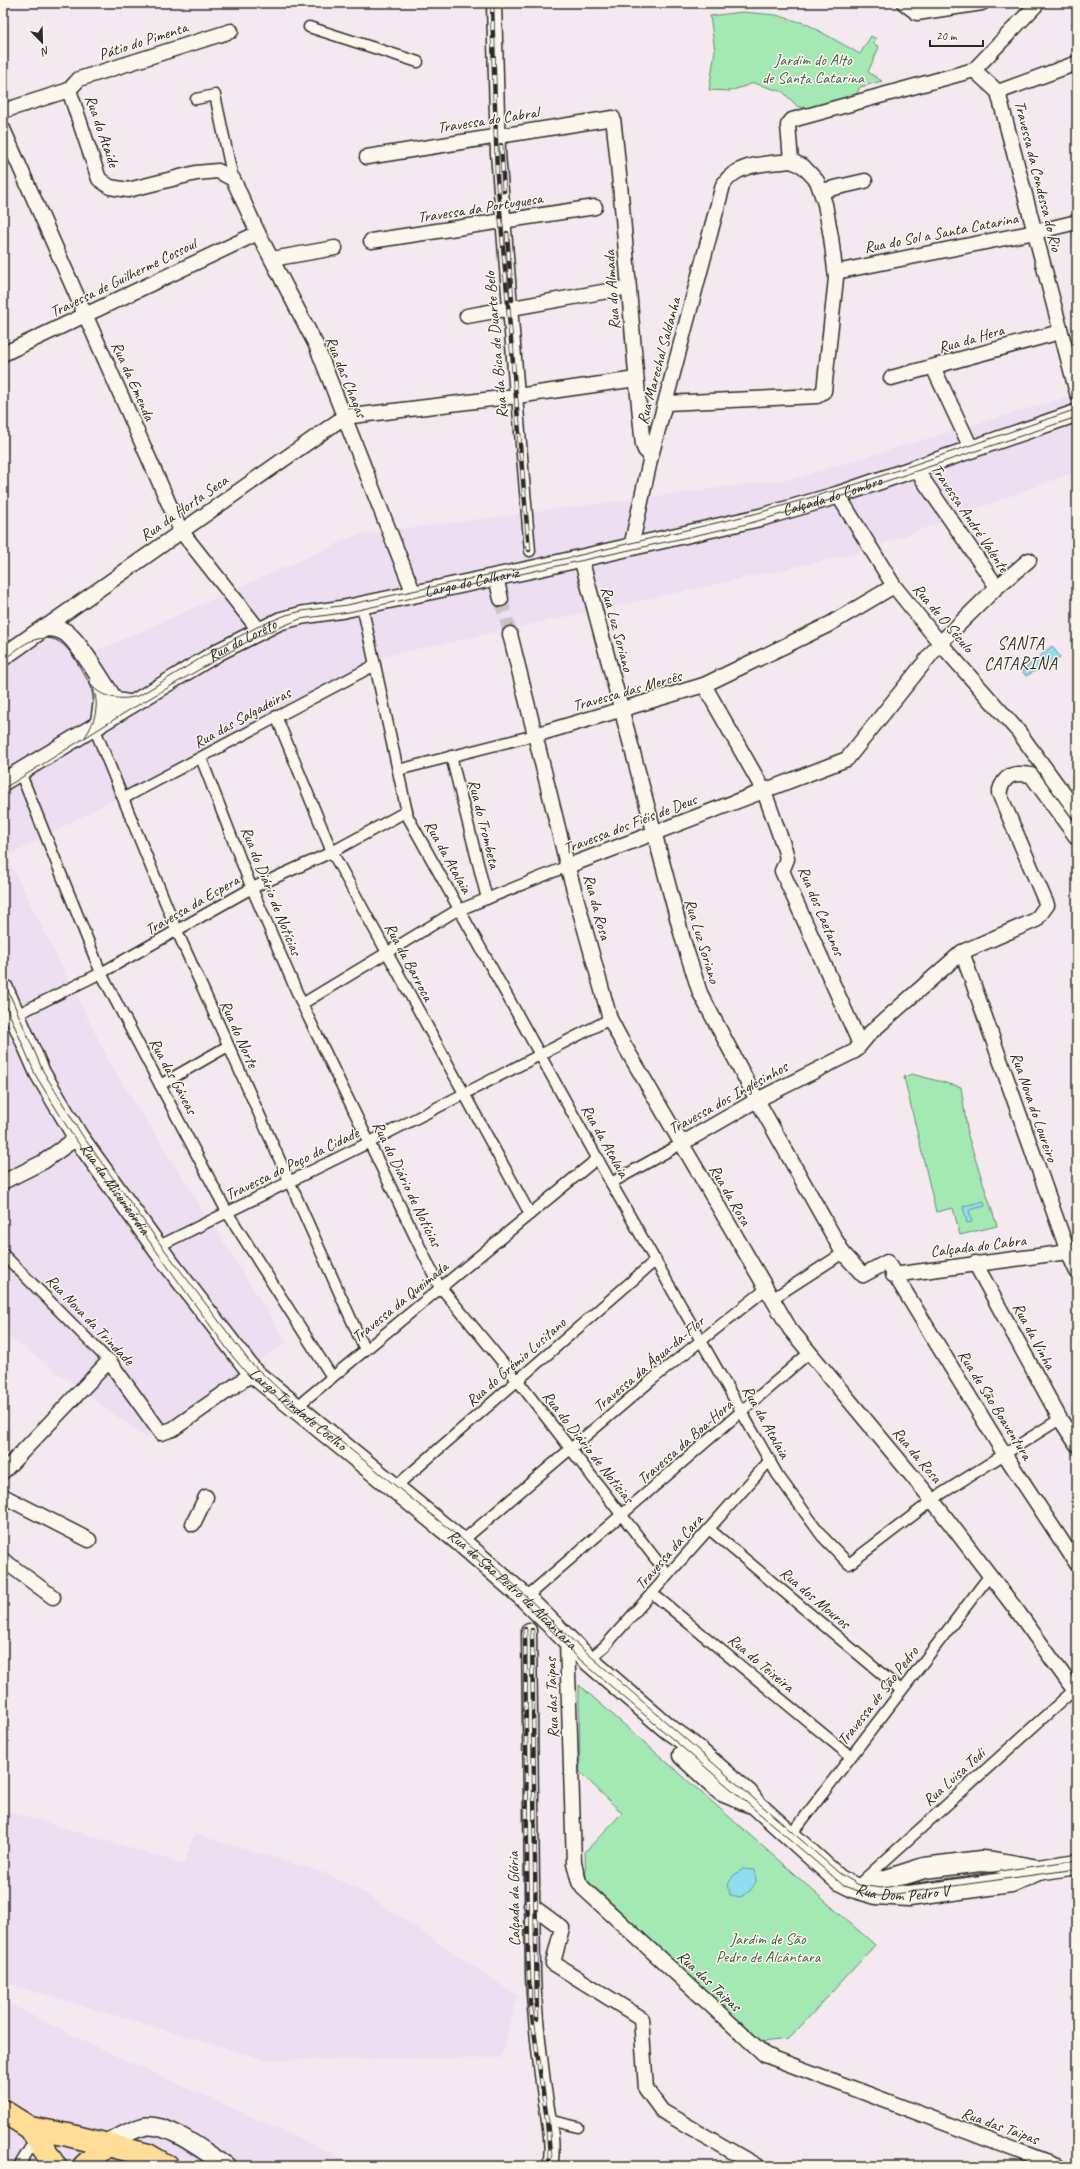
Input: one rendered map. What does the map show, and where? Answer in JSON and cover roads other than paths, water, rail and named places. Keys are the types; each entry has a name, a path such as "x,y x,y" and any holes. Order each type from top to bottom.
{"main road":[{"name":"Rua da Misericórdia","path":"3,989 40,1073 78,1137 157,1247 253,1373"},
{"name":"Largo Trindade Coelho","path":"253,1373 294,1408 355,1456"},
{"name":"Rua de São Pedro de Alcântara","path":"355,1456 461,1542 525,1598 588,1660 667,1728 687,1742 748,1794 755,1804 790,1834 831,1873 855,1888"},
{"name":"Rua Dom Pedro V","path":"855,1888 868,1887 924,1868 981,1861 1038,1870 1077,1864"},
{"path":"3,2111 33,2133 55,2166"},
{"path":"33,2133 108,2144 148,2155 167,2166"},
{"path":"84,2166 108,2144"}],"street":[{"name":"Rua da Bica de Duarte Belo","path":"494,3 498,136 503,222 530,550"},
{"path":"904,3 917,13 982,3"},
{"path":"666,403 817,396 822,394 826,388 836,272 829,221 821,191 811,173 803,166 791,161 788,125 792,120 974,70 1038,3"},
{"path":"308,27 418,62"},
{"name":"Pátio do Pimenta","path":"69,90 79,79 231,31"},
{"path":"998,92 1077,63"},
{"name":"Travessa da Condessa do Rio","path":"974,70 998,92 1077,393"},
{"name":"Rua do Ataíde","path":"3,111 69,90 99,179 110,188 128,190 196,173 218,171 233,180"},
{"name":"Rua das Chagas","path":"196,99 215,95 233,180 258,233 316,345 414,594"},
{"name":"Travessa do Cabral","path":"367,157 613,118"},
{"name":"Rua do Almada","path":"613,118 623,202 642,445 651,456"},
{"name":"Rua da Emenda","path":"3,129 181,531 259,630"},
{"name":"Rua Marechal Saldanha","path":"631,547 651,456 724,185 732,174 744,168 791,161"},
{"path":"821,191 865,181"},
{"name":"Travessa da Portuguesa","path":"371,241 595,207"},
{"name":"Rua do Sol a Santa Catarina","path":"836,272 1035,232 1077,222"},
{"name":"Travessa de Guilherme Cossoul","path":"3,354 258,233"},
{"path":"272,259 335,248"},
{"path":"467,316 619,289"},
{"name":"Rua da Hera","path":"891,378 1060,332"},
{"path":"933,367 970,448"},
{"path":"344,417 517,396 636,378"},
{"name":"Calçada do Combro","path":"581,558 762,517 838,495 970,448 1077,413"},
{"name":"Rua da Horta Seca","path":"44,628 344,417"},
{"name":"Travessa André Valente","path":"916,468 996,587"},
{"name":"Rua de O Século","path":"838,495 894,586 940,643 1018,731 1077,812"},
{"name":"Largo do Calhariz","path":"362,605 581,558"},
{"name":"Rua Luz Soriano","path":"581,558 683,940 700,993 757,1100 843,1253 863,1275 890,1268"},
{"name":"Travessa André Valente","path":"940,643 996,587 1029,560"},
{"path":"496,577 501,599"},
{"name":"Travessa das Mercês","path":"398,770 535,735 621,711 704,685 828,625 894,586"},
{"name":"Rua do Loreto","path":"3,782 132,704 259,630 303,615 362,605"},
{"name":"Rua da Atalaia","path":"362,605 407,811 611,1183 791,1495 822,1536 849,1564 933,1501"},
{"path":"3,657 44,628 51,627 66,633 115,701 132,704"},
{"name":"Rua da Rosa","path":"510,634 568,866 610,1019 681,1144 790,1329 809,1354 933,1501 1076,1690"},
{"name":"Travessa dos Fiéis de Deus","path":"302,1004 386,952 460,909 654,832 847,759 940,643"},
{"name":"Rua das Salgadeiras","path":"124,798 201,758 276,716 375,665"},
{"path":"97,726 103,698 98,677"},
{"name":"Rua dos Caetanos","path":"704,685 764,791 785,850 787,859 782,871 860,1044"},
{"name":"Rua da Barroca","path":"276,716 332,852 462,1093 530,1214"},
{"name":"Rua do Norte","path":"97,726 177,931 365,1350"},
{"name":"Rua do Trombeta","path":"451,756 487,899"},
{"name":"Rua do Diário de Notícias","path":"201,758 252,888 302,1004 441,1288 518,1381 668,1575"},
{"name":"Rua das Gáveas","path":"20,772 102,973 228,1212 332,1377"},
{"name":"Travessa dos Inglesinhos","path":"611,1183 757,1100 855,1050 962,952 1036,920 1046,905 998,793 1002,783 1007,778 1019,772 1031,775 1077,838"},
{"name":"Travessa da Espera","path":"14,1016 102,973 252,888 332,852 407,811"},
{"name":"Rua Nova do Loureiro","path":"962,952 1068,1252 1077,1272"},
{"name":"Travessa do Poço da Cidade","path":"157,1247 370,1142 462,1093 610,1019"},
{"path":"160,1085 228,1046"},
{"path":"3,1182 44,1162 78,1137"},
{"name":"Travessa da Queimada","path":"294,1408 598,1158"},
{"name":"Calçada do Cabra","path":"890,1268 976,1263 1068,1252"},
{"name":"Travessa da Água-da-Flor","path":"461,1542 702,1339 769,1294 843,1253"},
{"name":"Rua Nova da Trindade","path":"3,1254 109,1361 161,1433"},
{"name":"Rua do Grémio Lusitano","path":"395,1487 656,1260"},
{"name":"Rua da Vinha","path":"976,1263 1060,1419 1077,1445"},
{"name":"Rua de São Boaventura","path":"890,1268 1005,1455 1077,1564"},
{"name":"Travessa da Boa-Hora","path":"525,1598 809,1354"},
{"path":"3,1472 109,1361"},
{"name":"Largo Trindade Coelho","path":"161,1433 172,1429 253,1373"},
{"path":"933,1501 941,1494 1060,1419"},
{"name":"Travessa da Cara","path":"588,1660 605,1646 770,1460"},
{"path":"3,1496 89,1540"},
{"path":"193,1524 206,1497"},
{"name":"Rua dos Mouros","path":"709,1529 901,1690"},
{"path":"3,1560 52,1598"},
{"name":"Travessa de São Pedro","path":"790,1834 990,1575"},
{"name":"Rua do Teixeira","path":"652,1593 850,1756"},
{"name":"Calçada da Glória","path":"529,1630 531,1904 535,2018 548,2120 551,2155 550,2166"},
{"name":"Rua das Taipas","path":"567,1641 574,1863 575,1873 583,1888 765,2055 1058,2166"},
{"name":"Rua Luisa Todi","path":"855,1888 1076,1690"},
{"path":"531,1904 562,1928 553,1963 641,2018 646,2088 662,2111 757,2166"},
{"path":"548,2120 578,2127"},
{"path":"108,2144 125,2134 147,2126 158,2127 184,2139 227,2166"},
{"path":"19,2166 33,2133"}],"water":[{"path":"1052,646 1060,657 1026,676 1022,671"},
{"path":"984,1201 985,1206 969,1210 972,1222 967,1223 963,1206"},
{"path":"743,1869 755,1870 756,1882 750,1891 741,1897 730,1895 728,1884 734,1875"}],"tunnel":[{"path":"501,599 510,634"}],"tram line":[{"path":"3,660 30,641 46,638 56,640 64,645 70,652 87,679 98,691 110,697 130,698 142,694 219,647 257,627 286,615 302,611 347,605 572,557 758,513 860,483 1077,409"},
{"path":"3,789 126,712 252,639 300,619 349,612 747,524 830,500 1077,417"},
{"path":"85,737 94,719 96,707 93,688"},
{"path":"3,979 43,1071 82,1135 161,1245 250,1362 298,1407 490,1562 570,1638 839,1873 859,1885 881,1888 1077,1860"},
{"path":"3,999 36,1076 71,1133 233,1357 249,1376 297,1413"},
{"path":"468,1551 505,1585"},
{"path":"524,1602 577,1657 844,1886 868,1895 881,1896 1077,1869"}],"railway":[{"path":"492,3 497,176 529,550"},
{"path":"501,145 504,191"},
{"path":"507,233 512,300"},
{"path":"525,1629 528,1953 530,2003 547,2120 550,2155 548,2166"},
{"path":"532,1630 537,2019"}],"district":[{"name":"SANTA CATARINA","path":"1021,653"}],"park label":[{"name":"Jardim do Alto de Santa Catarina","path":"813,69"},
{"name":"Jardim de São Pedro de Alcântara","path":"768,1948"}]}
